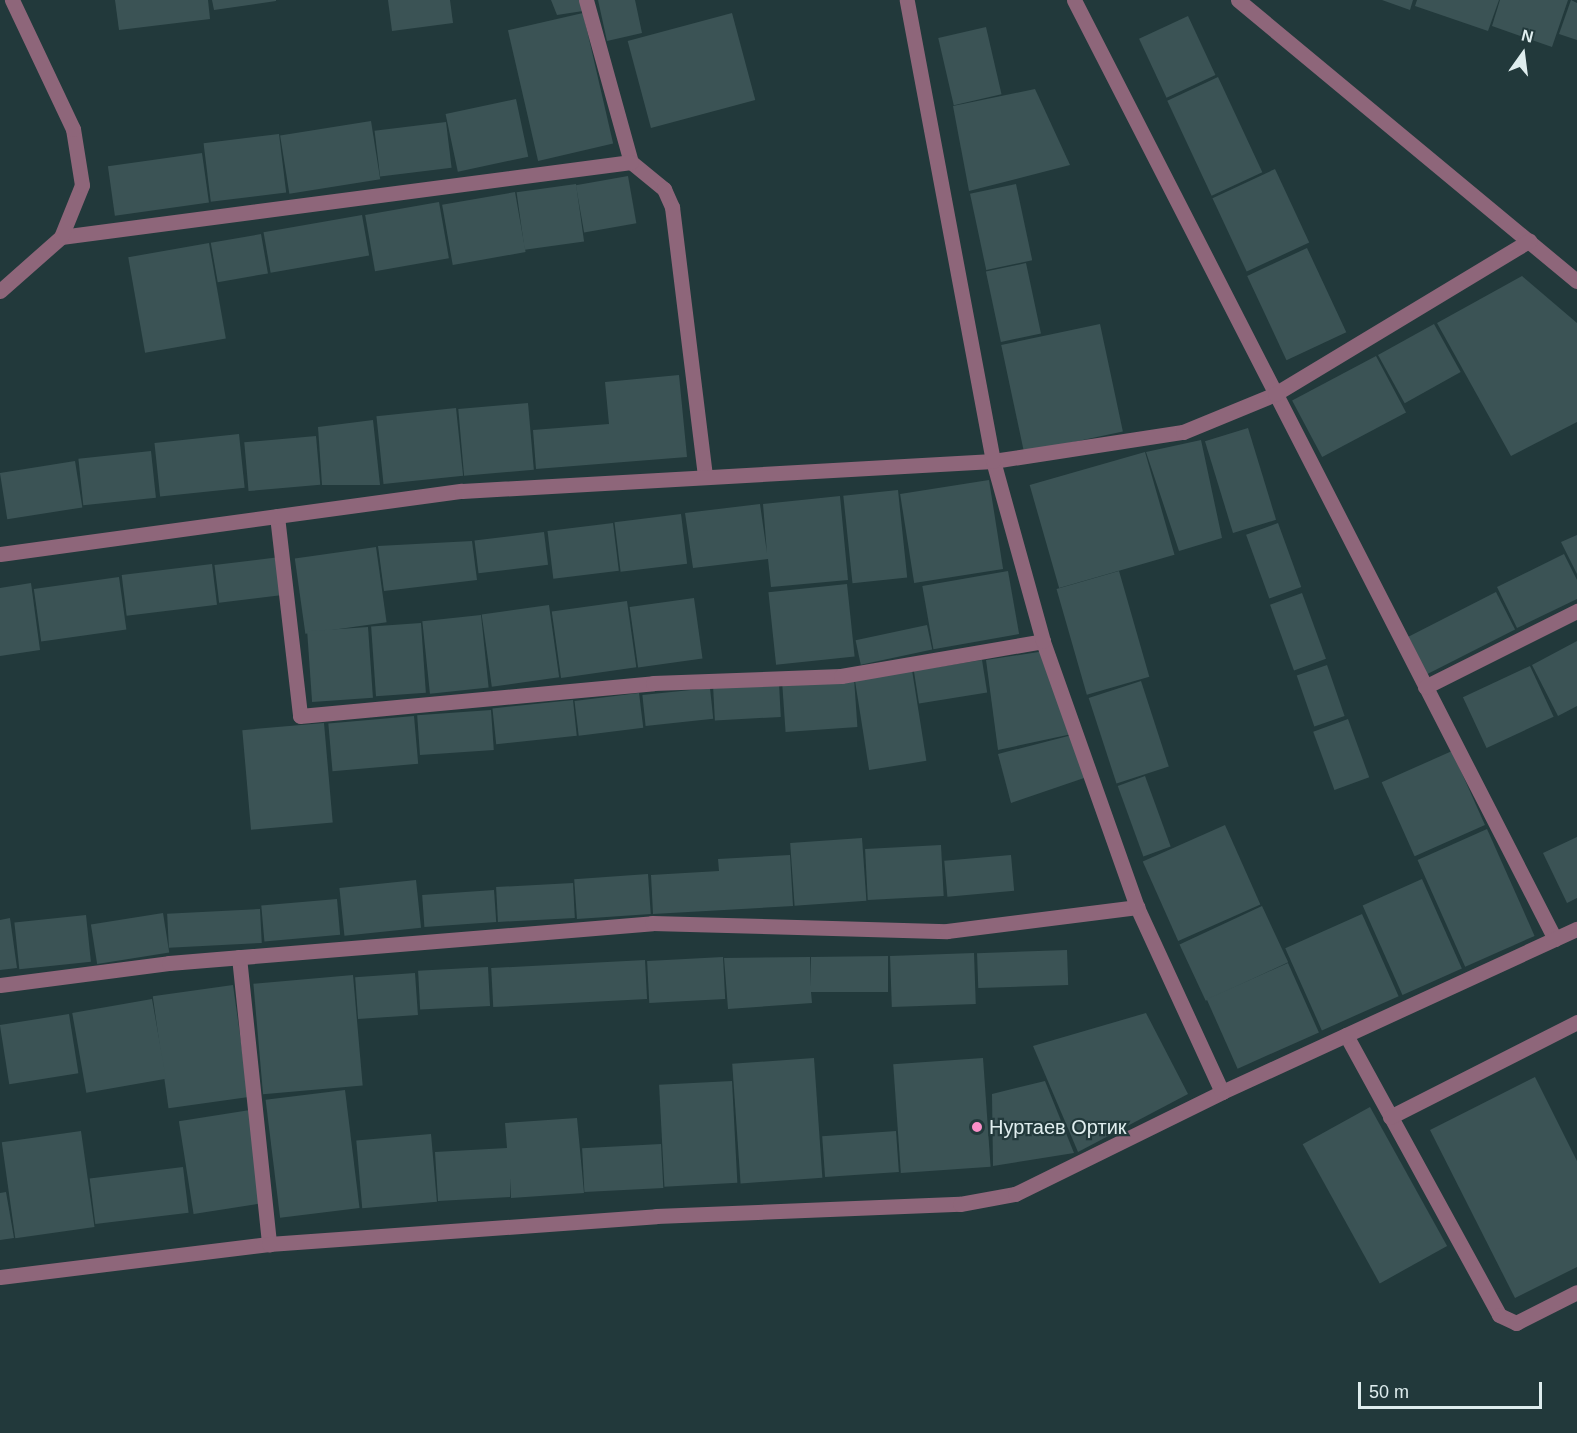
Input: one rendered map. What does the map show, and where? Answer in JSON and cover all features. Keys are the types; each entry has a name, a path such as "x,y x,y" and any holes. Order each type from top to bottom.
{"street":[{"path":"0,291 61,237 82,185 74,129 12,0"},
{"path":"586,0 631,162 664,189 672,207 705,477"},
{"path":"907,0 993,461 1043,641 1137,907 1222,1092"},
{"path":"1074,0 1555,939"},
{"path":"1238,0 1577,281"},
{"path":"61,237 631,162"},
{"path":"0,554 462,491 993,461 1183,432 1275,394 1529,241"},
{"path":"277,516 300,716 653,683 841,676 1043,641"},
{"path":"1425,687 1577,611"},
{"path":"0,985 239,957 652,923 947,931 1137,907"},
{"path":"0,1277 269,1244 656,1216 960,1204 1015,1194 1222,1092 1577,929"},
{"path":"239,957 269,1244"},
{"path":"1390,1117 1577,1022"},
{"path":"1346,1035 1499,1315 1516,1323 1577,1292"}],"building":[{"path":"115,0 208,0 210,19 119,30"},
{"path":"212,0 276,0 276,1 214,10"},
{"path":"388,0 450,0 453,23 392,31"},
{"path":"551,0 580,0 583,11 557,15"},
{"path":"598,0 635,0 642,33 607,41"},
{"path":"1382,0 1413,0 1410,10"},
{"path":"1417,0 1499,0 1488,31 1415,6"},
{"path":"1500,0 1568,0 1552,47 1492,26"},
{"path":"1571,0 1577,3 1577,40 1559,34"},
{"path":"583,13 613,144 538,161 508,30"},
{"path":"732,13 755,100 651,128 628,41"},
{"path":"1188,16 1215,75 1167,98 1139,39"},
{"path":"986,27 1002,94 954,105 938,38"},
{"path":"1218,77 1262,172 1212,196 1167,101"},
{"path":"1035,89 1070,165 969,191 953,106"},
{"path":"516,99 528,157 458,172 446,114"},
{"path":"371,121 380,179 289,194 280,135"},
{"path":"446,122 452,168 380,176 375,131"},
{"path":"279,134 286,193 211,202 204,143"},
{"path":"202,153 209,203 115,216 108,166"},
{"path":"1275,169 1309,242 1247,272 1212,198"},
{"path":"628,176 636,223 584,232 576,185"},
{"path":"576,184 584,241 525,250 517,192"},
{"path":"1016,184 1032,260 986,270 970,194"},
{"path":"515,192 526,252 453,265 442,205"},
{"path":"439,202 449,258 375,271 365,215"},
{"path":"362,215 369,255 271,273 264,232"},
{"path":"261,234 268,273 218,282 211,243"},
{"path":"209,243 226,339 145,353 128,257"},
{"path":"1307,248 1346,332 1286,360 1247,276"},
{"path":"1026,263 1041,333 1001,342 986,272"},
{"path":"1522,276 1577,323 1577,422 1511,456 1437,323"},
{"path":"1100,324 1123,432 1024,453 1001,345"},
{"path":"1434,324 1461,372 1405,403 1378,355"},
{"path":"1376,356 1406,413 1322,457 1292,401"},
{"path":"679,375 687,457 536,469 533,430 609,424 605,382"},
{"path":"528,403 534,470 464,476 458,409"},
{"path":"456,408 463,476 384,484 376,416"},
{"path":"373,420 380,485 322,485 318,427"},
{"path":"1248,428 1276,520 1233,533 1205,441"},
{"path":"239,434 245,488 160,497 154,443"},
{"path":"316,436 320,485 249,491 244,442"},
{"path":"1201,440 1222,538 1179,551 1146,452"},
{"path":"151,451 156,498 83,505 78,459"},
{"path":"1145,452 1174,555 1059,588 1030,485"},
{"path":"75,461 82,507 7,519 0,473"},
{"path":"989,480 1003,569 914,583 900,494"},
{"path":"898,490 907,578 852,583 843,496"},
{"path":"840,496 848,580 771,587 768,559 693,568 685,513 760,504 767,553 763,504"},
{"path":"681,514 687,564 621,572 614,522"},
{"path":"613,523 619,571 553,579 547,531"},
{"path":"1278,523 1301,587 1269,599 1246,535"},
{"path":"544,532 548,565 479,573 475,541"},
{"path":"1577,535 1577,574 1561,542"},
{"path":"472,541 477,580 384,591 378,546"},
{"path":"376,547 387,622 305,634 295,558"},
{"path":"1564,554 1577,580 1577,599 1517,628 1497,587"},
{"path":"280,557 285,595 219,603 214,565"},
{"path":"212,564 217,605 127,616 122,575"},
{"path":"1008,571 1019,634 933,649 922,586"},
{"path":"1119,571 1149,677 1087,695 1057,589"},
{"path":"119,577 126,629 41,641 34,589"},
{"path":"31,583 40,650 0,656 0,588"},
{"path":"847,584 855,657 776,665 768,592"},
{"path":"1496,592 1515,629 1426,675 1407,637"},
{"path":"1302,593 1326,659 1294,670 1270,605"},
{"path":"694,598 702,658 638,667 630,607"},
{"path":"627,601 636,667 561,678 552,612"},
{"path":"549,605 559,677 492,687 482,614"},
{"path":"481,615 489,688 430,694 422,621"},
{"path":"421,623 426,693 376,696 371,626"},
{"path":"927,625 932,649 861,665 856,640"},
{"path":"368,627 373,698 312,702 307,631"},
{"path":"1577,641 1577,706 1558,716 1532,665"},
{"path":"1045,651 1072,734 998,750 986,660"},
{"path":"982,660 987,693 919,703 914,671"},
{"path":"1327,665 1345,716 1314,726 1297,675"},
{"path":"1530,666 1554,717 1487,748 1463,697"},
{"path":"912,670 926,761 869,770 855,679"},
{"path":"854,678 857,727 786,732 782,683"},
{"path":"1141,681 1169,767 1117,784 1089,698"},
{"path":"779,683 781,717 715,720 713,686"},
{"path":"710,688 713,719 646,726 642,695"},
{"path":"639,693 643,728 579,736 574,701"},
{"path":"573,700 577,736 496,744 492,708"},
{"path":"491,710 494,750 420,755 417,715"},
{"path":"414,716 418,764 333,771 328,723"},
{"path":"1348,719 1369,777 1334,790 1313,732"},
{"path":"324,723 333,823 251,830 242,730"},
{"path":"1072,735 1087,777 1011,803 998,754"},
{"path":"1452,751 1485,825 1415,856 1382,782"},
{"path":"1145,776 1171,846 1143,856 1118,786"},
{"path":"1225,825 1260,904 1178,941 1143,862"},
{"path":"1487,829 1535,936 1465,967 1418,860"},
{"path":"1577,837 1577,898 1567,903 1543,853"},
{"path":"862,838 866,901 795,906 790,843"},
{"path":"941,845 944,896 868,900 865,849"},
{"path":"790,855 793,906 653,914 651,875 719,871 718,859"},
{"path":"1011,855 1014,891 947,897 944,861"},
{"path":"648,874 651,914 577,919 574,879"},
{"path":"1422,879 1462,969 1402,995 1363,905"},
{"path":"416,880 421,928 344,936 339,888"},
{"path":"573,883 575,918 498,922 496,887"},
{"path":"494,890 496,922 424,927 422,895"},
{"path":"337,899 340,935 264,941 261,906"},
{"path":"1262,906 1288,962 1206,1001 1180,944"},
{"path":"260,909 262,943 169,948 167,914"},
{"path":"163,913 169,953 97,964 91,924"},
{"path":"1362,914 1399,996 1322,1030 1285,948"},
{"path":"86,915 91,962 19,969 14,923"},
{"path":"10,918 17,968 0,970 0,920"},
{"path":"1067,950 1068,985 978,988 977,953"},
{"path":"974,953 976,1004 892,1007 890,956"},
{"path":"888,956 888,992 811,992 812,1003 728,1009 724,958 810,957 811,987 811,957"},
{"path":"723,957 725,999 649,1003 647,961"},
{"path":"645,960 647,999 493,1007 491,968"},
{"path":"1288,963 1319,1032 1238,1069 1207,999"},
{"path":"488,967 490,1006 420,1010 418,971"},
{"path":"415,973 418,1015 358,1019 355,977"},
{"path":"353,975 363,1086 263,1094 253,984"},
{"path":"233,985 249,1097 169,1108 153,996"},
{"path":"152,999 166,1079 86,1093 72,1013"},
{"path":"1146,1013 1188,1094 1078,1152 1033,1046"},
{"path":"69,1014 78,1073 9,1084 0,1025"},
{"path":"814,1058 822,1178 741,1183 732,1064"},
{"path":"983,1058 991,1167 901,1173 893,1064"},
{"path":"1535,1077 1577,1161 1577,1267 1515,1298 1430,1130"},
{"path":"732,1081 737,1183 664,1187 659,1085"},
{"path":"1045,1081 1074,1153 993,1166 992,1094"},
{"path":"345,1090 360,1208 280,1218 266,1100"},
{"path":"1370,1107 1447,1246 1380,1283 1303,1144"},
{"path":"250,1110 265,1203 194,1214 179,1121"},
{"path":"577,1118 584,1193 511,1198 510,1178 510,1197 438,1201 435,1152 507,1148 505,1123"},
{"path":"81,1131 94,1227 15,1238 2,1142"},
{"path":"896,1131 899,1172 825,1177 822,1136"},
{"path":"431,1134 437,1202 362,1208 356,1141"},
{"path":"661,1144 663,1188 584,1192 582,1148"},
{"path":"183,1167 189,1213 95,1224 90,1178"},
{"path":"6,1192 14,1238 0,1240 0,1193"}],"place":[{"name":"Нуртаев Ортик","path":"977,1127"}]}
